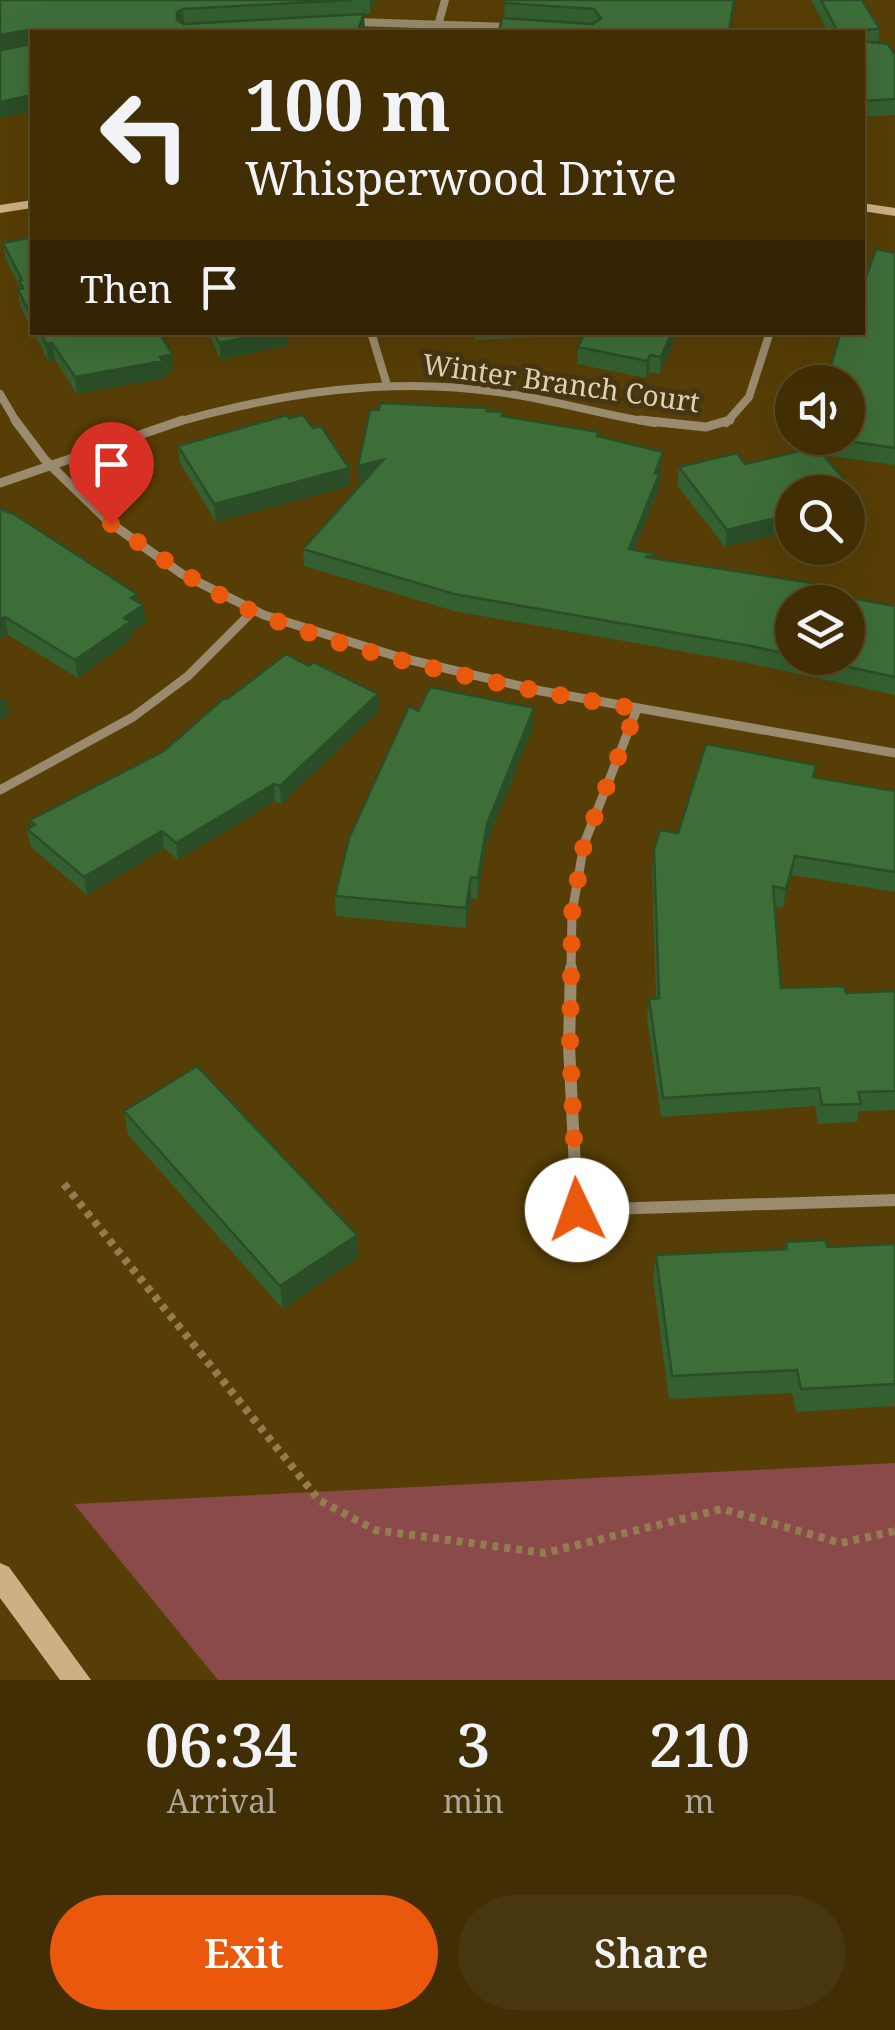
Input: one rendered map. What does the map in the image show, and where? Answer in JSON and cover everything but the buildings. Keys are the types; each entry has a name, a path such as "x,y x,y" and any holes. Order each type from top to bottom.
{"street":[{"path":"439,22 446,0"},
{"path":"349,22 516,27"},
{"path":"0,209 30,204"},
{"path":"865,208 895,212"},
{"path":"372,335 387,385"},
{"name":"Winter Branch Court","path":"0,484 214,413 331,390 387,385 498,392 690,429 726,424 746,404 769,335"},
{"path":"0,394 14,423 45,466 111,524 252,611 405,661 530,690 895,753"},
{"path":"0,790 133,716 188,676 252,611"},
{"path":"637,709 584,844 572,913 570,1045 577,1210 895,1200"},
{"path":"0,1576 77,1680"}],"path":[{"path":"64,1184 319,1500 375,1530 545,1553 722,1509 842,1543 895,1531"}],"shaded area":[{"path":"895,1463 895,1680 218,1680 74,1504"}],"route":[{"path":"111,524 252,611 405,661 530,690 637,709 584,844 572,913 570,1045 577,1210"}]}
